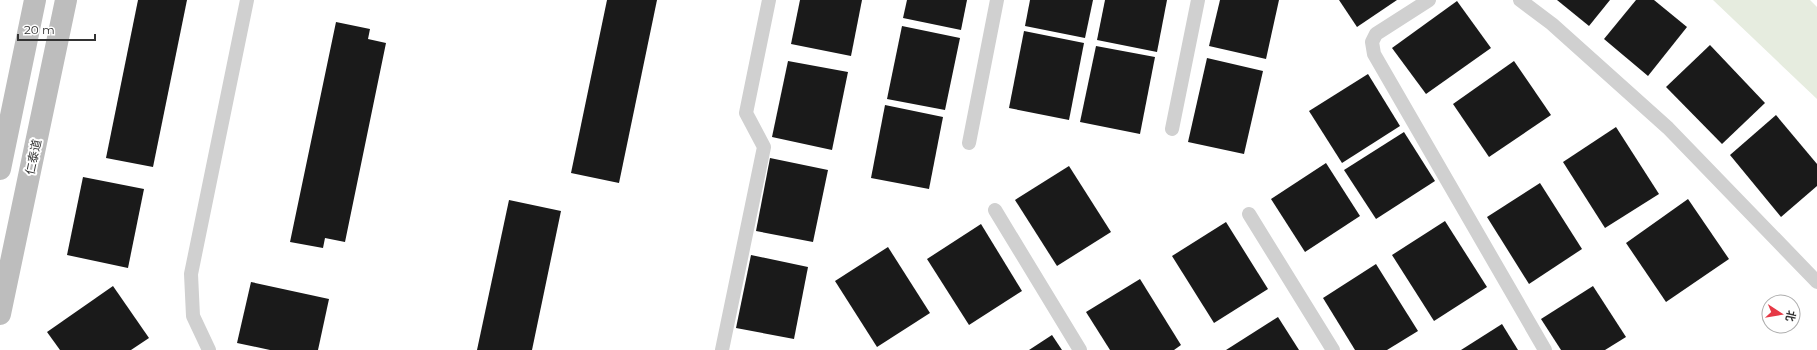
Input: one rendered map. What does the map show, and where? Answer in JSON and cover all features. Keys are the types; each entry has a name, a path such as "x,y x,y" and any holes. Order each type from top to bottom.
{"main road":[{"path":"0,168 35,0"},
{"name":"仁泰道","path":"0,314 66,0"}],"lane":[{"path":"209,350 193,316 191,274 247,0"},
{"path":"722,350 764,147 746,112 769,0"},
{"path":"969,143 997,0"},
{"path":"1172,129 1198,0"},
{"path":"1429,0 1376,34 1372,42 1374,54 1545,350"},
{"path":"1520,0 1552,24 1668,128 1815,276"},
{"path":"995,210 1080,350"},
{"path":"1249,214 1333,350"}],"shaded area":[{"path":"1713,0 1810,0 1817,7 1817,99"}],"building":[{"path":"138,0 187,0 153,167 106,158"},
{"path":"607,0 657,0 619,183 571,173"},
{"path":"800,0 862,0 851,56 791,44"},
{"path":"907,0 967,0 961,30 903,18"},
{"path":"1030,0 1093,0 1085,38 1025,26"},
{"path":"1105,0 1167,0 1157,52 1097,40"},
{"path":"1220,0 1279,0 1266,59 1209,46"},
{"path":"1339,0 1397,0 1357,27"},
{"path":"1557,0 1610,0 1589,26"},
{"path":"1636,0 1654,0 1687,27 1648,76 1604,39"},
{"path":"1457,1 1491,48 1426,94 1392,48"},
{"path":"336,22 370,29 368,39 386,43 345,242 325,238 323,248 290,242"},
{"path":"902,26 960,38 945,110 887,99"},
{"path":"1024,31 1084,43 1069,120 1009,108"},
{"path":"1710,45 1765,103 1722,144 1666,87"},
{"path":"1096,46 1155,57 1140,134 1080,122"},
{"path":"1207,58 1263,71 1244,154 1188,142"},
{"path":"788,61 848,72 832,150 772,137"},
{"path":"1514,61 1551,115 1489,157 1453,104"},
{"path":"1368,74 1400,126 1342,163 1309,111"},
{"path":"885,105 943,117 929,189 871,178"},
{"path":"1776,115 1817,164 1817,186 1781,217 1730,155"},
{"path":"1616,127 1659,194 1605,228 1563,162"},
{"path":"1404,132 1435,181 1376,219 1344,170"},
{"path":"770,158 828,170 813,242 756,231"},
{"path":"1326,163 1360,216 1305,252 1271,199"},
{"path":"1069,166 1111,232 1057,266 1015,200"},
{"path":"83,177 144,189 128,268 67,255"},
{"path":"1540,183 1582,249 1529,284 1487,217"},
{"path":"1688,199 1729,259 1666,302 1626,243"},
{"path":"509,200 561,211 532,350 477,350"},
{"path":"1445,221 1487,287 1434,321 1392,255"},
{"path":"1226,222 1268,289 1214,323 1172,256"},
{"path":"981,224 1022,291 969,325 927,259"},
{"path":"888,247 930,313 877,347 835,281"},
{"path":"751,255 808,267 794,339 736,328"},
{"path":"1376,264 1418,331 1387,350 1355,350 1323,298"},
{"path":"1140,279 1181,345 1174,350 1110,350 1086,312"},
{"path":"251,282 329,299 318,350 270,350 237,343"},
{"path":"113,286 149,338 131,350 60,350 47,332"},
{"path":"1593,286 1626,337 1605,350 1561,350 1541,319"},
{"path":"1278,317 1299,350 1226,350"},
{"path":"1502,324 1518,350 1461,350"},
{"path":"1052,335 1062,350 1029,350"}]}
